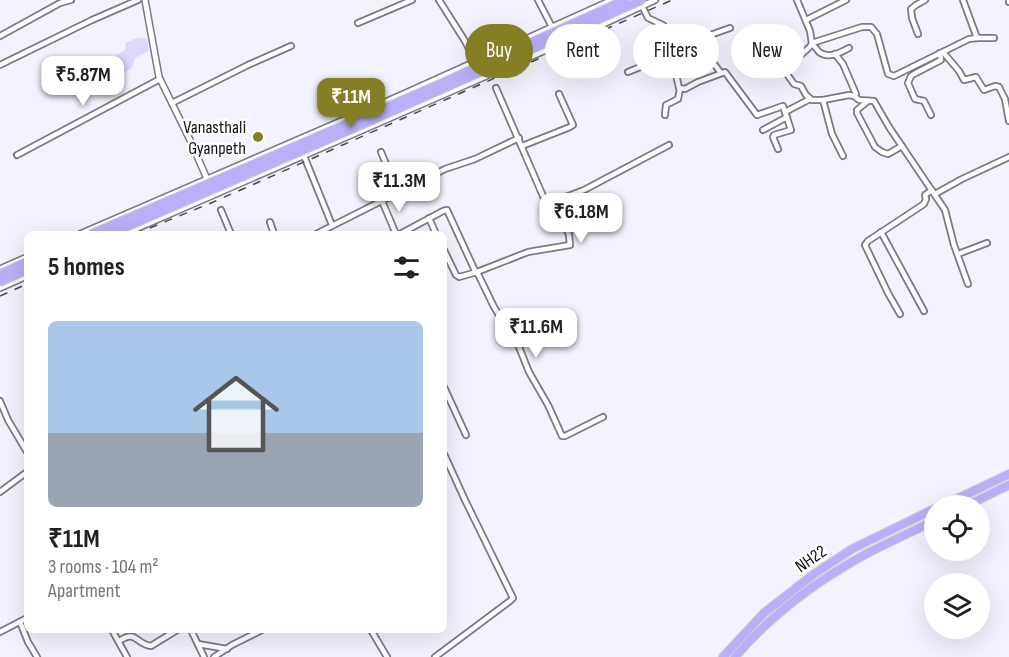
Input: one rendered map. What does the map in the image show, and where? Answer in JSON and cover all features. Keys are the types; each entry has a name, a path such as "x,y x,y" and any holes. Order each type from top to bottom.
{"highway":[{"path":"99,231 433,87 625,0"},
{"path":"117,231 642,3"},
{"path":"0,274 24,263"},
{"path":"0,282 24,271"},
{"path":"965,495 1009,474"},
{"path":"989,495 1009,485"},
{"name":"NH22","path":"723,657 764,613 814,574 852,549 924,514"},
{"name":"NH22","path":"735,657 748,641 819,582 864,555 924,526"}],"street":[{"path":"0,36 60,3 70,0"},
{"path":"0,65 138,0"},
{"path":"145,0 160,79 207,179"},
{"path":"358,23 412,0"},
{"path":"439,0 465,40"},
{"path":"538,0 550,24"},
{"path":"559,24 612,0"},
{"path":"533,54 642,3 655,0"},
{"path":"797,0 810,31 812,44 820,53 835,54 849,48"},
{"path":"806,20 846,0"},
{"path":"918,34 911,9 925,0"},
{"path":"963,0 977,38"},
{"path":"642,3 648,18 659,24"},
{"path":"968,284 942,204 886,123 876,103 872,100 859,100 849,95 814,101 801,86 794,84 784,69 805,53 812,44 862,27 871,27 877,34 888,74 894,76 969,39 994,38"},
{"path":"721,73 699,39 730,28"},
{"path":"172,103 291,46"},
{"path":"931,115 924,101 915,99 908,84 912,75 941,60 942,53"},
{"path":"942,53 959,71 964,80 976,77 984,90 999,87 1005,99 1009,120"},
{"path":"835,54 843,64 856,94"},
{"path":"87,231 465,66"},
{"path":"628,72 633,70"},
{"path":"681,89 726,72 757,115 783,106 791,130 775,134 778,149"},
{"path":"131,231 481,78"},
{"path":"676,78 681,89"},
{"path":"16,155 160,79"},
{"path":"447,256 458,277 528,252 569,246 569,236 565,225 538,186 496,88"},
{"path":"665,115 666,105 678,99 681,89"},
{"path":"522,146 573,124 559,94"},
{"path":"763,130 810,99"},
{"path":"823,100 832,134 843,156"},
{"path":"870,100 857,110 857,113 875,147 888,154 902,146"},
{"path":"321,231 445,169 475,159 519,138"},
{"path":"551,207 563,198 584,190 669,145"},
{"path":"381,152 398,192"},
{"path":"304,156 332,225"},
{"path":"900,314 864,244 924,204 925,195 1009,157"},
{"path":"240,165 247,181"},
{"path":"382,201 397,231"},
{"path":"220,210 230,231"},
{"path":"404,231 447,210 491,302 516,343 533,381 548,405 561,436 603,417"},
{"path":"429,218 435,231"},
{"path":"270,222 273,231"},
{"path":"881,232 924,311"},
{"path":"958,254 987,243"},
{"path":"0,269 24,258"},
{"path":"9,265 16,281"},
{"path":"0,288 24,277"},
{"path":"447,394 466,435"},
{"path":"0,401 24,447"},
{"path":"435,657 513,597 447,461"},
{"path":"0,492 24,474"},
{"path":"0,632 24,620"},
{"path":"20,622 24,632"},
{"path":"24,633 38,657"},
{"path":"114,633 127,657"},
{"path":"119,641 131,636 151,646 172,633"},
{"path":"192,633 204,657"},
{"path":"214,657 256,633"},
{"path":"373,633 387,657"},
{"path":"198,644 227,649"}],"shaded area":[{"path":"138,38 147,39 149,51 135,58 132,68 89,92 81,74 125,50 126,42"}],"railway":[{"path":"142,231 672,0"},
{"path":"0,296 24,285"}],"place":[{"name":"Vanasthali Gyanpeth","path":"258,137"}]}
